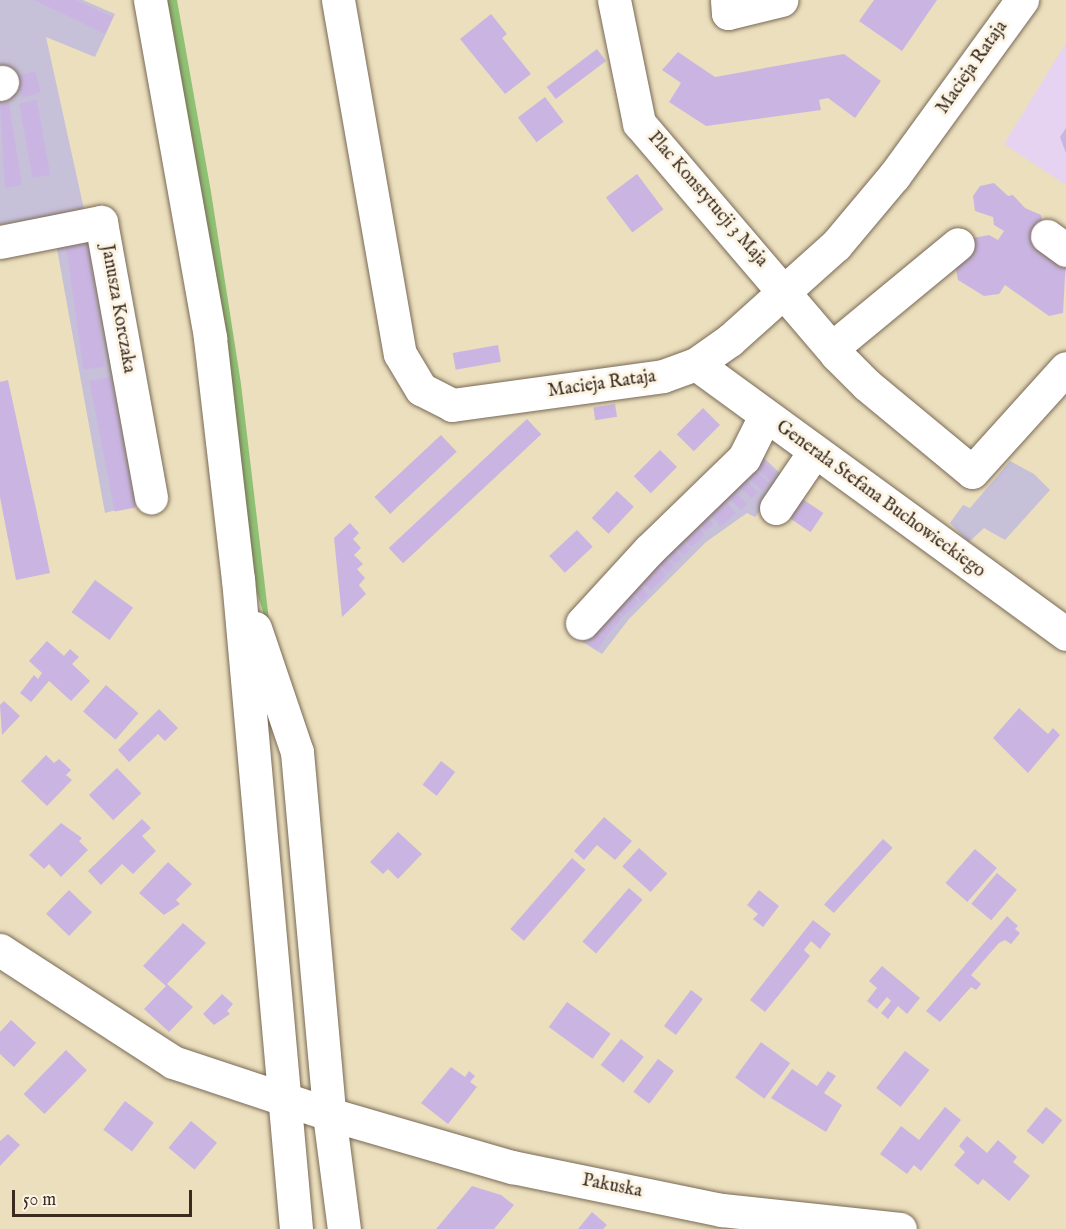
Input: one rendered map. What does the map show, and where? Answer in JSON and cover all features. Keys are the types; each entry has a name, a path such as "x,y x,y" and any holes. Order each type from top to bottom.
{"street":[{"path":"150,0 210,338 238,579 296,1229"},
{"name":"Macieja Rataja","path":"338,0 400,354 421,389 452,405 629,382 696,364 786,291 836,244 894,177 1022,0"},
{"name":"Plac Konstytucji 3 Maja","path":"614,0 639,123 786,291 831,348 867,385 972,472 1066,368"},
{"path":"727,0 728,13 781,0"},
{"name":"Janusza Korczaka","path":"0,242 100,222 151,497"},
{"path":"831,348 958,244"},
{"name":"Generała Stefana Buchowieckiego","path":"696,364 1066,634"},
{"path":"582,623 649,550 744,458 765,416"},
{"path":"776,508 814,452"},
{"path":"238,579 297,752 329,1114 344,1229"},
{"name":"Pakuska","path":"0,950 164,1057 329,1114 512,1167 711,1207 900,1229"}],"shaded area":[{"path":"0,0 83,0 115,14 95,57 46,37 91,241 141,503 105,513 51,216 0,225"},
{"path":"1066,43 1066,185 1004,144"},
{"path":"760,454 786,479 755,517 747,513 706,542 629,619 602,654 579,640 608,602"},
{"path":"1010,461 1034,474 1050,490 1005,540 984,528 969,542 950,523 963,505 970,508"}],"green space":[{"path":"163,0 177,0 211,192 241,384 271,637 257,593 238,443"}],"building":[{"path":"34,0 76,0 113,17 105,34"},
{"path":"874,0 937,0 902,51 859,21"},
{"path":"491,14 507,34 502,38 531,74 505,94 460,39"},
{"path":"597,49 606,61 556,99 547,87"},
{"path":"678,52 715,77 844,54 881,81 855,118 828,98 819,100 821,110 706,126 669,102 681,83 662,70"},
{"path":"35,71 41,92 22,98 16,77"},
{"path":"545,97 564,122 537,142 518,117"},
{"path":"37,100 50,175 32,178 19,103"},
{"path":"9,103 22,185 5,188 0,105"},
{"path":"1066,128 1066,153 1060,137"},
{"path":"637,174 663,209 632,233 606,197"},
{"path":"994,183 1008,196 1013,195 1025,208 1041,215 1043,229 1066,258 1063,313 1049,316 1005,285 999,294 984,296 958,280 955,264 973,238 989,235 998,240 1004,231 994,225 993,217 975,211 973,196 980,186"},
{"path":"88,245 105,367 83,370 66,248"},
{"path":"498,345 501,362 456,370 453,353"},
{"path":"110,377 135,508 115,512 89,381"},
{"path":"8,380 50,573 16,580 0,497 0,382"},
{"path":"615,404 617,417 595,420 593,407"},
{"path":"703,408 720,425 694,451 677,434"},
{"path":"527,419 541,434 403,563 389,548"},
{"path":"441,435 457,452 390,514 374,497"},
{"path":"660,450 677,467 651,493 634,476"},
{"path":"764,461 777,474 770,481 757,468"},
{"path":"754,469 769,483 763,491 747,476"},
{"path":"744,479 758,492 752,499 738,486"},
{"path":"732,487 747,504 740,510 725,493"},
{"path":"617,491 634,507 609,534 592,518"},
{"path":"721,496 736,513 721,526 706,509"},
{"path":"801,498 823,513 811,532 788,517"},
{"path":"702,511 714,525 706,531 694,518"},
{"path":"692,521 705,535 691,548 678,534"},
{"path":"350,523 359,533 353,539 361,548 354,555 363,564 357,569 365,578 359,585 366,594 342,617 334,538"},
{"path":"577,530 593,547 565,573 549,556"},
{"path":"678,536 690,549 684,555 671,542"},
{"path":"669,544 682,558 675,564 662,550"},
{"path":"661,553 674,566 667,573 655,559"},
{"path":"654,562 667,575 650,591 638,578"},
{"path":"95,580 133,608 110,640 71,612"},
{"path":"636,581 649,595 642,602 629,588"},
{"path":"626,588 639,602 624,616 611,602"},
{"path":"608,606 622,617 615,626 601,615"},
{"path":"600,614 615,626 606,637 591,625"},
{"path":"590,627 606,638 597,650 587,643 589,640 584,636"},
{"path":"47,641 64,656 70,649 79,657 72,664 90,681 71,701 49,681 31,702 20,693 34,675 38,679 42,673 29,661"},
{"path":"106,685 138,713 115,740 83,711"},
{"path":"4,701 20,716 2,735 0,705"},
{"path":"1019,708 1048,734 1053,728 1060,735 1028,773 993,738"},
{"path":"159,709 178,728 165,741 158,734 129,762 118,750"},
{"path":"46,755 54,763 59,759 71,770 66,775 72,780 47,806 21,781"},
{"path":"441,761 455,772 437,796 423,785"},
{"path":"117,768 141,793 113,820 89,795"},
{"path":"604,817 632,841 615,860 597,845 584,860 574,851"},
{"path":"142,819 151,828 142,836 156,851 133,874 122,864 101,885 88,871"},
{"path":"61,823 82,838 79,841 88,850 61,877 49,864 44,869 29,855"},
{"path":"398,832 422,854 398,879 388,869 383,874 370,862"},
{"path":"883,839 893,848 834,913 824,904"},
{"path":"639,848 667,873 651,892 622,867"},
{"path":"975,849 997,868 967,902 945,883"},
{"path":"572,858 586,870 524,941 510,929"},
{"path":"168,862 192,884 176,900 180,904 164,915 139,893"},
{"path":"997,873 1017,890 991,920 971,904"},
{"path":"629,888 643,900 596,953 582,942"},
{"path":"69,890 92,912 69,936 46,914"},
{"path":"759,890 779,906 763,927 753,919 758,914 747,905"},
{"path":"1007,916 1018,926 1015,929 1020,933 1011,944 1005,940 999,943 971,975 981,984 976,990 971,987 940,1022 926,1011"},
{"path":"813,920 831,934 820,949 811,941 804,950 810,956 765,1012 750,1000"},
{"path":"183,923 206,943 167,984 193,1007 169,1032 144,1009 166,986 143,966"},
{"path":"882,966 920,998 907,1014 898,1006 888,1019 881,1013 891,1001 887,997 877,1009 867,1001 877,988 869,981"},
{"path":"691,990 703,999 676,1035 664,1026"},
{"path":"222,994 233,1004 227,1011 230,1014 214,1025 203,1014"},
{"path":"567,1002 611,1034 592,1059 549,1027"},
{"path":"11,1020 36,1043 14,1067 0,1054 0,1032"},
{"path":"621,1039 644,1057 624,1083 601,1065"},
{"path":"761,1042 790,1063 764,1099 735,1078"},
{"path":"66,1050 87,1070 44,1114 24,1094"},
{"path":"905,1051 929,1070 900,1107 876,1088"},
{"path":"658,1059 674,1071 649,1104 633,1092"},
{"path":"451,1067 465,1077 469,1071 475,1076 470,1082 477,1087 448,1124 421,1103"},
{"path":"792,1069 817,1086 828,1071 836,1076 824,1093 842,1105 826,1132 771,1098"},
{"path":"125,1101 154,1123 132,1151 103,1130"},
{"path":"945,1107 961,1120 921,1171 914,1165 907,1174 880,1154 901,1126 919,1140"},
{"path":"1046,1107 1062,1120 1043,1144 1026,1131"},
{"path":"191,1121 217,1143 195,1170 169,1148"},
{"path":"8,1134 20,1145 0,1166 0,1141"},
{"path":"967,1136 987,1153 998,1140 1017,1157 1013,1162 1030,1176 1009,1201 983,1179 978,1185 954,1165 965,1152 959,1146"},
{"path":"472,1186 501,1195 514,1205 494,1229 436,1229"},
{"path":"592,1212 607,1225 603,1229 578,1229"}]}
